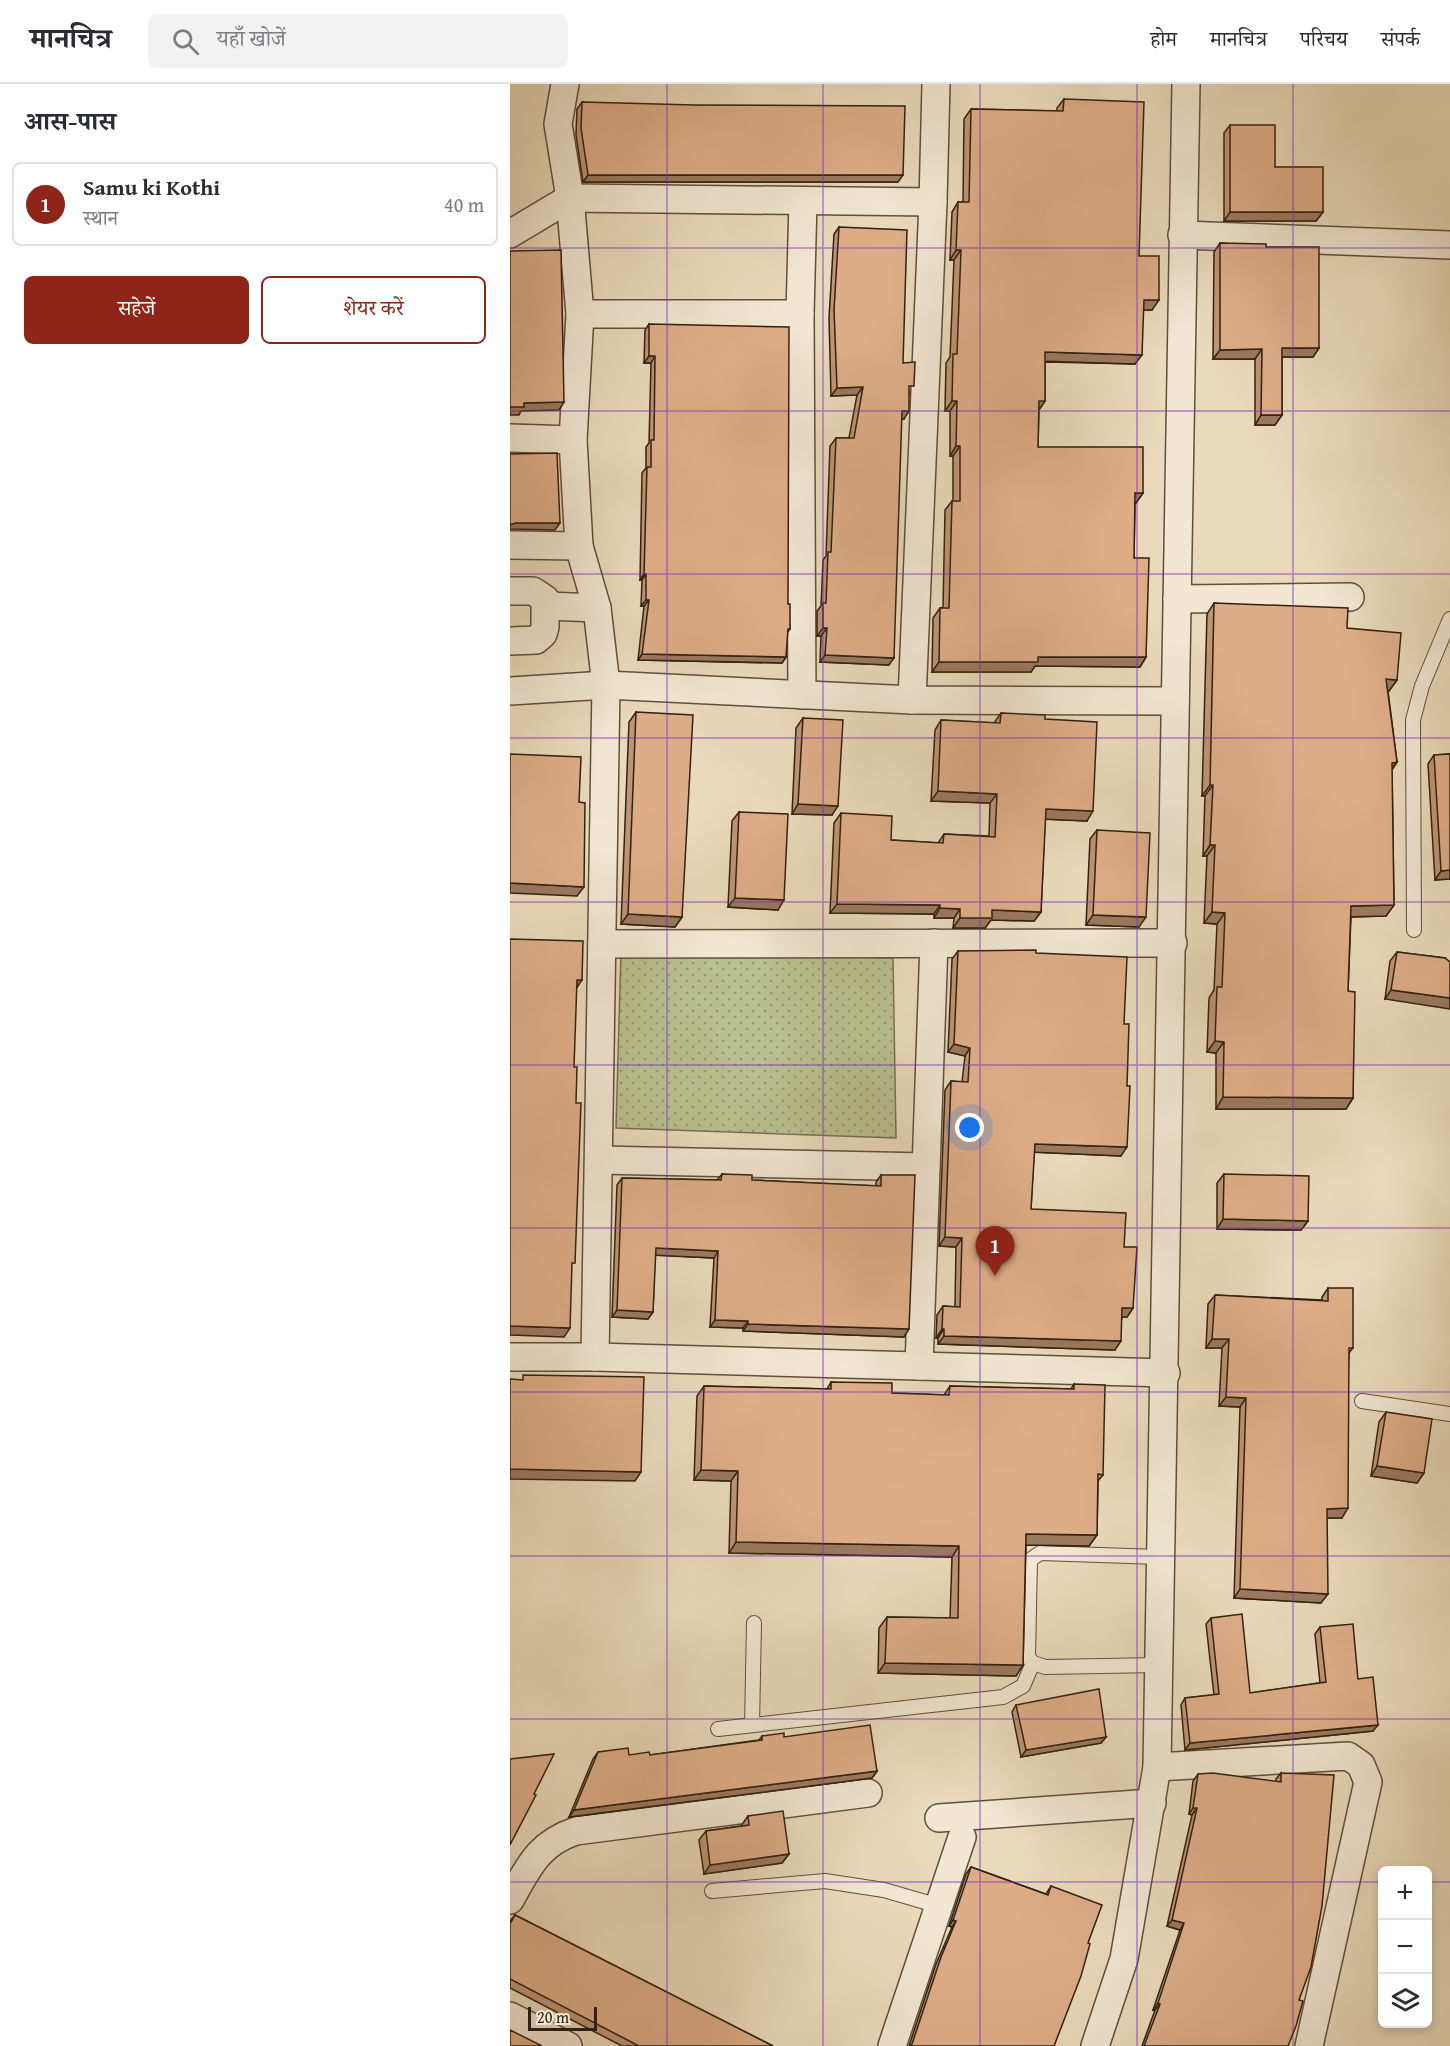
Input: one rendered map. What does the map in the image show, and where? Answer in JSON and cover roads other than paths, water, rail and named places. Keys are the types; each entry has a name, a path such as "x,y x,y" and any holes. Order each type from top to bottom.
{"street":[{"path":"565,84 558,124 570,198 580,314 573,440 579,546 597,608 606,685 595,1357"},
{"path":"912,700 936,84"},
{"path":"1095,2046 1124,1959 1157,1767 1159,1557 1166,1373 1186,84"},
{"path":"510,234 570,198 933,202"},
{"path":"802,695 800,314 803,201"},
{"path":"1182,235 1450,245"},
{"path":"580,314 800,314"},
{"path":"510,438 573,440"},
{"path":"510,545 579,546"},
{"path":"510,591 533,591 545,599 546,606 543,634 536,640 510,641"},
{"path":"1177,599 1350,597"},
{"path":"546,606 597,608"},
{"path":"510,691 606,685 912,700 1176,701"},
{"path":"919,1366 934,943"},
{"path":"602,944 1173,943"},
{"path":"599,1160 926,1167"},
{"path":"510,1357 595,1357 1166,1373"},
{"path":"1157,1767 1348,1756 1361,1766 1368,1782 1310,2046"},
{"path":"510,1900 543,1846 558,1837 576,1831 867,1793"},
{"path":"939,1818 1152,1803"},
{"path":"892,2046 962,1837"},
{"path":"510,2016 568,2046"}],"lane":[{"path":"1414,930 1413,720 1422,686 1450,619"},
{"path":"1362,1401 1450,1414"},
{"path":"1158,1665 1045,1667 1033,1663 1028,1657 1030,1560 1034,1555 1040,1552 1159,1557"},
{"path":"752,1725 754,1623"},
{"path":"718,1729 1003,1697 1023,1686 1033,1663"},
{"path":"712,1891 825,1881 884,1890 939,1906"}],"place":[{"name":"Samu ki Kothi","path":"995,1276"}]}
